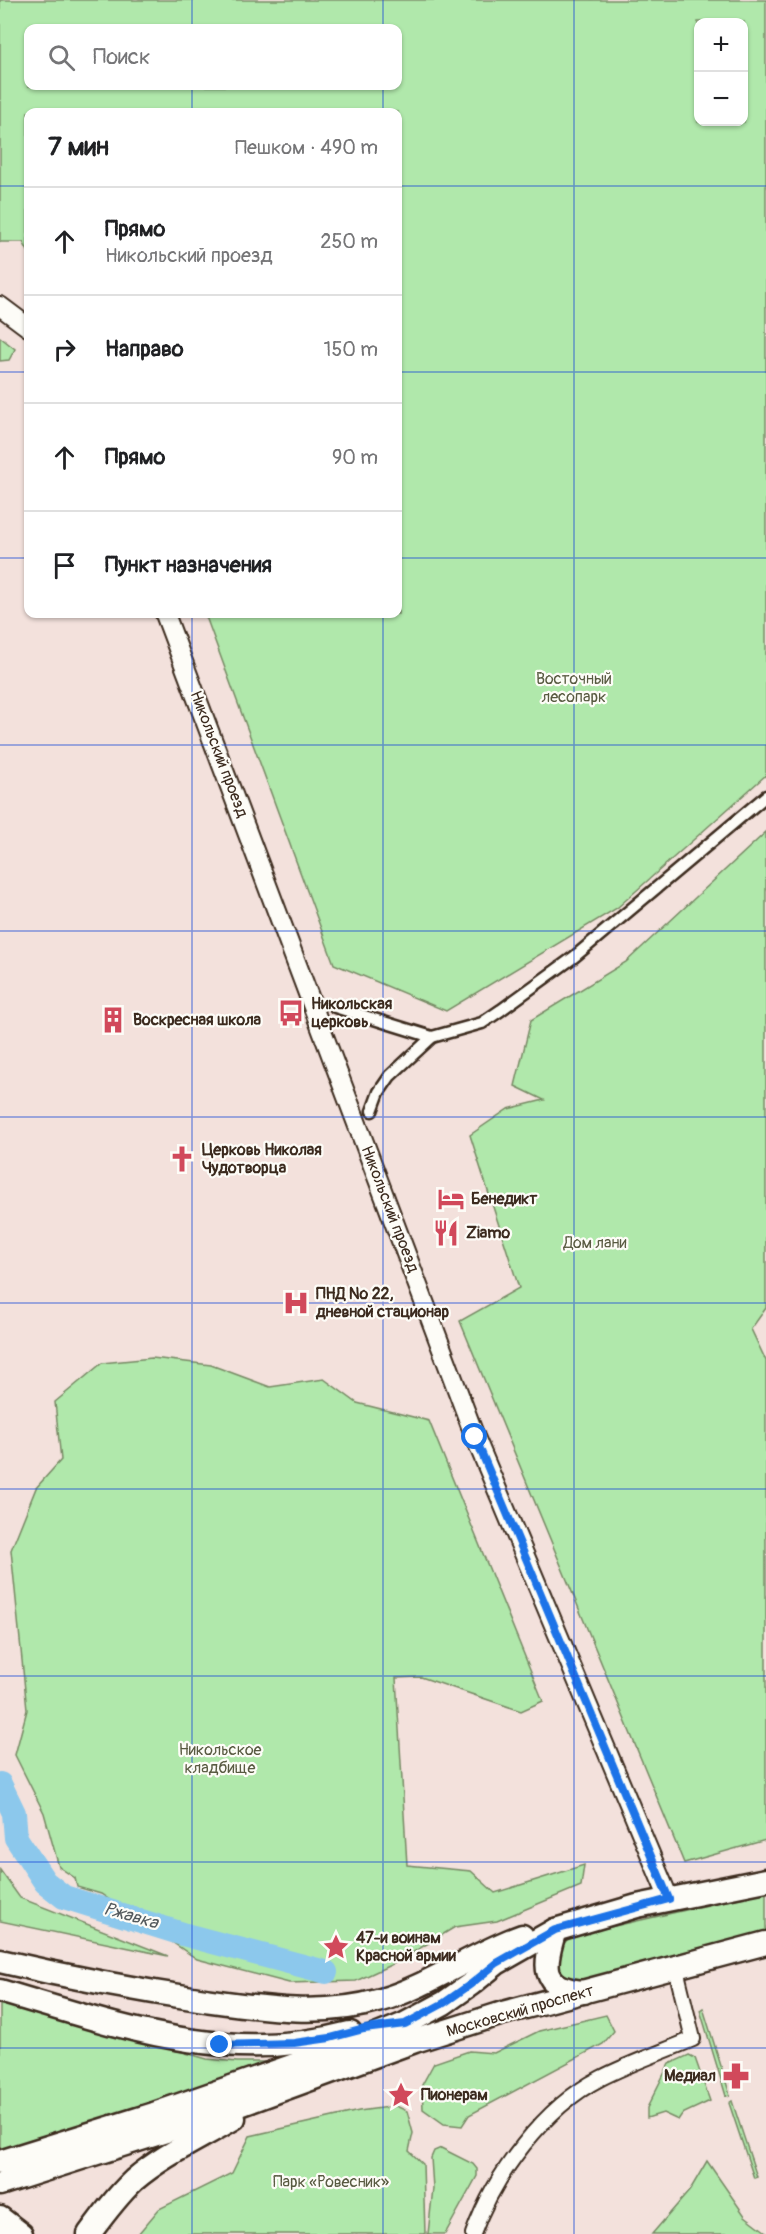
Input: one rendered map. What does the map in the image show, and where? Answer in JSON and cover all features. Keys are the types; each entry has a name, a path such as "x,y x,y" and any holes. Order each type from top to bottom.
{"main road":[{"name":"Московский проспект","path":"0,2163 154,2114 366,2040 405,2024 454,1996 497,1963 555,1930 669,1899 766,1880"},
{"path":"0,1960 85,1981 258,2007 302,2010 348,2007 382,2000 494,1947 529,1933 555,1930 549,1951 548,1973 555,1983 566,1990 587,1992"},
{"name":"Московский проспект","path":"278,2091 415,2041 503,2013 676,1969 766,1943"},
{"path":"454,1996 494,1947"},
{"path":"0,1991 171,2039 220,2045 294,2043 330,2038 364,2029 405,2024"},
{"path":"0,2184 185,2125 278,2091"},
{"path":"89,2234 118,2196 156,2164 278,2091"},
{"path":"0,2218 21,2234"}],"street":[{"path":"0,306 24,324"},
{"name":"Никольский проезд","path":"167,618 475,1437 669,1899"},
{"path":"372,1111 379,1092 390,1076 432,1037 482,1023 538,983 574,957 766,796"},
{"path":"335,1007 432,1037"},
{"path":"368,1094 379,1092"},
{"path":"473,2234 481,2213 509,2162 563,2104 599,2079 693,2039 676,1969"}],"green space":[{"name":"Восточный лесопарк","path":"0,0 766,0 766,775 617,908 446,1011 334,964 206,618 402,618 402,108 24,108 24,244 0,242"},
{"path":"0,337 15,349 9,360 0,361"},
{"name":"Дом лани","path":"766,832 766,1308 751,1329 766,1361 766,1840 684,1863 460,1321 519,1288 470,1135 508,1109 544,1100 515,1086 531,1020 626,962"},
{"name":"Никольское кладбище","path":"152,1358 211,1365 270,1387 324,1379 357,1403 429,1421 543,1701 521,1711 421,1677 396,1678 407,1865 471,1871 495,1893 584,1865 581,1886 497,1921 455,1927 397,1962 356,1981 289,1983 197,1959 101,1894 77,1887 75,1878 59,1867 44,1813 15,1755 27,1710 11,1550 36,1488 61,1460 55,1402 102,1363"},
{"path":"0,1870 20,1898 168,1956 0,1921"},
{"path":"766,1892 766,1937 588,1985 562,1976 558,1954 570,1936"},
{"path":"0,2001 207,2059 265,2062 266,2067 0,2156"},
{"path":"703,2008 730,2095 726,2096 700,2010"},
{"path":"606,2015 614,2031 603,2044 469,2115 462,2126 444,2124 423,2109 422,2085 434,2063 469,2051 494,2053 539,2031"},
{"path":"689,2055 695,2058 710,2101 682,2114 678,2120 663,2113 647,2118 647,2108 669,2064"},
{"path":"732,2101 757,2177 754,2178 729,2103"},
{"name":"Парк «Ровесник»","path":"396,2106 407,2111 413,2133 409,2151 423,2164 425,2234 138,2234 159,2209 232,2173 250,2136 359,2111"},
{"path":"441,2148 473,2164 477,2169 477,2176 445,2234 428,2234 433,2188 431,2158 434,2151"},
{"path":"707,2161 745,2216 766,2234 652,2234 690,2190"}],"waterway":[{"name":"Ржавка","path":"0,1784 14,1813 16,1838 45,1882 64,1897 186,1935 326,1972"}],"place":[{"name":"Никольская церковь","path":"291,1013"},
{"name":"Воскресная школа","path":"113,1020"},
{"name":"Церковь Николая Чудотворца","path":"182,1159"},
{"name":"Бенедикт","path":"451,1199"},
{"name":"Ziamo","path":"446,1233"},
{"name":"ПНД № 22, дневной стационар","path":"296,1303"},
{"name":"47-и воинам Красной армии","path":"336,1947"},
{"name":"Медиал","path":"736,2076"},
{"name":"Пионерам","path":"401,2095"}],"route":[{"path":"220,2045 294,2043 330,2038 364,2029 405,2024 444,2003 497,1963 555,1930 669,1899 475,1437"}]}
